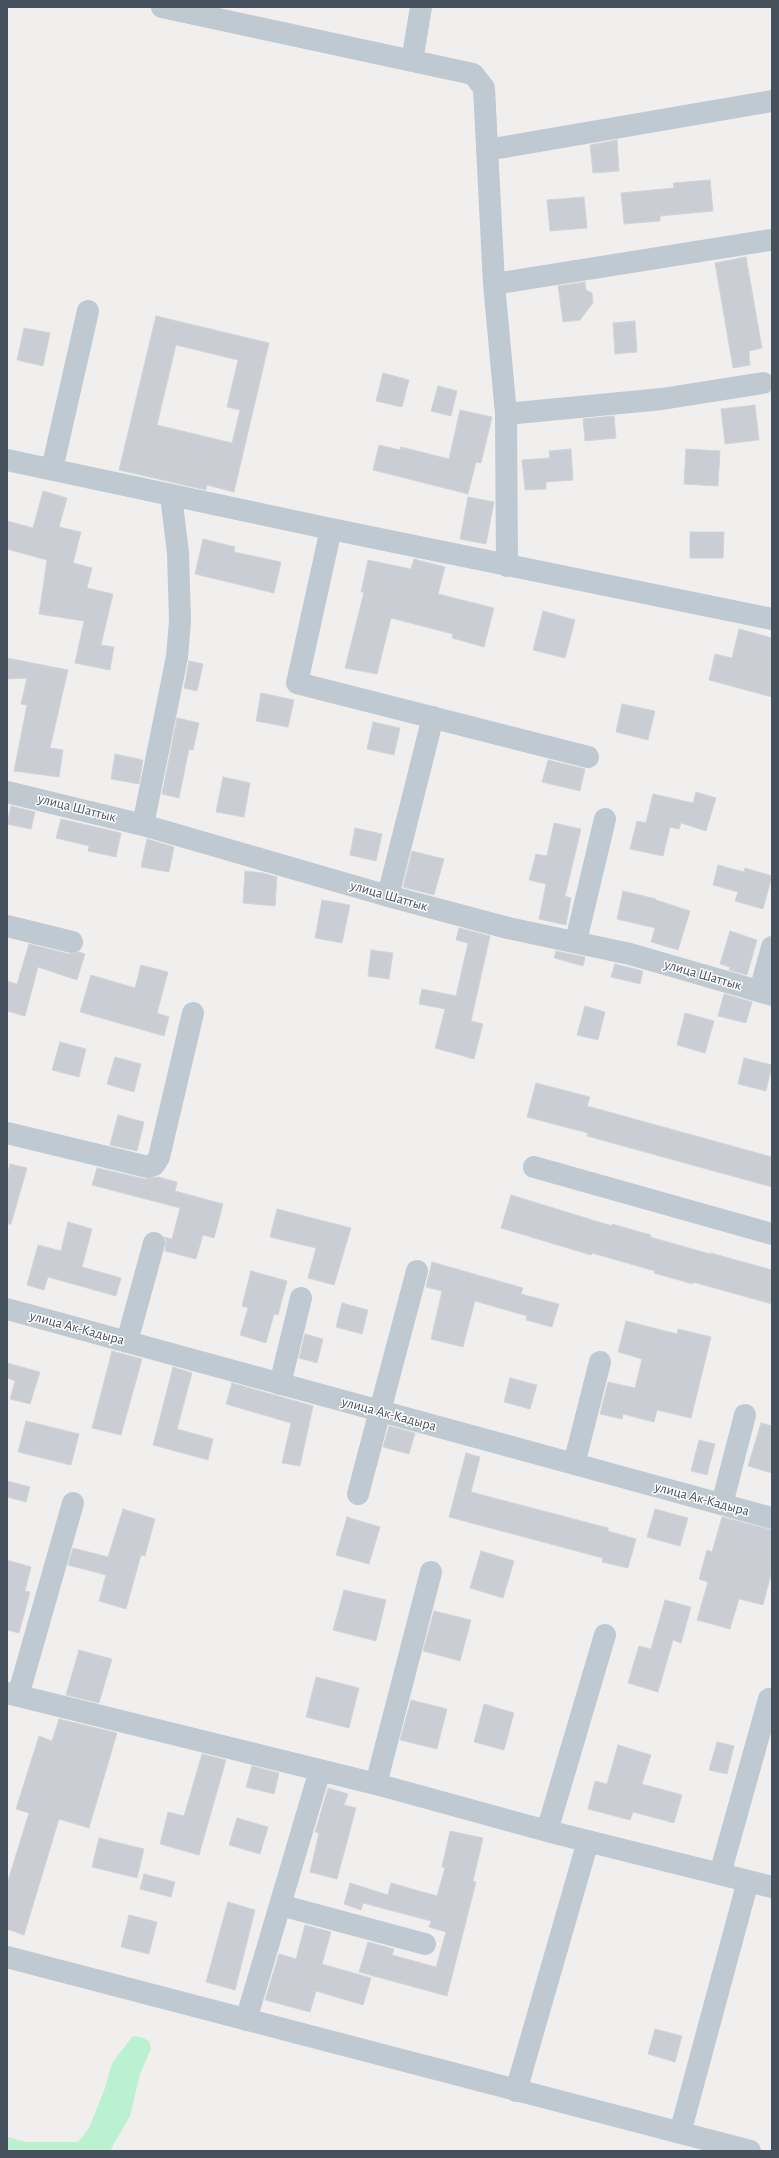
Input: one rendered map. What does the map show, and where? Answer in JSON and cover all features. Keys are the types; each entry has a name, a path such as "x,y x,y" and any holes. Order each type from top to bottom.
{"street":[{"path":"162,7 473,74 484,88 494,284 506,414 507,566"},
{"path":"412,60 421,7"},
{"path":"487,150 772,101"},
{"path":"494,284 770,240"},
{"path":"52,470 88,311"},
{"path":"506,414 662,399 763,383"},
{"path":"7,460 171,496 507,566 772,618"},
{"path":"143,825 178,657 180,621 178,553 171,496"},
{"path":"331,529 297,683 588,757"},
{"path":"388,896 433,717"},
{"name":"улица Шаттык","path":"7,792 14,792 143,825 388,896 508,928 576,941 630,954 766,993"},
{"path":"576,941 605,819"},
{"path":"7,926 72,942"},
{"path":"766,993 772,947"},
{"path":"7,1133 148,1167 154,1165 159,1157 193,1013"},
{"path":"534,1166 772,1234"},
{"path":"126,1342 154,1243"},
{"path":"358,1494 417,1271"},
{"path":"280,1384 302,1298"},
{"name":"улица Ак-Кадыра","path":"7,1309 772,1518"},
{"path":"574,1464 600,1362"},
{"path":"722,1504 745,1416"},
{"path":"73,1503 12,1695 376,1784 588,1841 772,1887"},
{"path":"376,1784 431,1572"},
{"path":"548,1830 605,1635"},
{"path":"720,1874 769,1700"},
{"path":"246,2020 320,1770"},
{"path":"516,2090 588,1841"},
{"path":"680,2134 748,1881"},
{"path":"280,1905 425,1944"},
{"path":"7,1957 680,2134 750,2151"}],"green space":[{"path":"133,2036 141,2037 149,2041 151,2049 140,2074 130,2116 110,2151 7,2151 7,2137 26,2142 78,2142 89,2128 105,2088 112,2063"}],"building":[{"path":"617,140 619,171 593,173 590,145"},
{"path":"710,180 713,211 660,216 660,221 624,224 621,193 674,188 673,183"},
{"path":"584,197 587,228 550,231 547,200"},
{"path":"746,257 762,348 749,351 750,365 733,368 715,263"},
{"path":"585,282 586,290 592,293 593,303 580,320 563,322 558,286"},
{"path":"156,316 269,343 234,492 207,485 206,490 119,470","holes":["176,345 238,360 227,407 240,410 232,443 157,425"]},
{"path":"635,321 637,352 615,354 613,323"},
{"path":"24,328 50,333 43,366 17,360"},
{"path":"383,373 409,380 402,407 376,401"},
{"path":"438,386 457,391 451,416 431,411"},
{"path":"755,405 759,440 725,444 721,409"},
{"path":"460,410 492,417 481,463 476,462 468,494 373,470 379,445 400,450 401,447 449,459"},
{"path":"614,416 616,438 585,441 583,419"},
{"path":"571,449 573,480 546,482 546,489 525,490 522,460 550,458 549,451"},
{"path":"686,449 720,451 718,486 684,484"},
{"path":"43,491 67,498 59,527 81,532 73,563 92,568 87,588 113,594 101,645 114,647 110,670 75,663 84,621 39,614 47,560 7,549 7,521 33,528"},
{"path":"468,497 494,502 486,544 460,539"},
{"path":"690,532 724,532 723,558 690,558"},
{"path":"203,539 235,547 234,552 281,562 274,593 195,574"},
{"path":"414,559 445,567 438,594 494,608 484,647 452,638 453,634 391,618 377,674 345,668 364,592 361,592 368,560 411,569"},
{"path":"543,611 575,620 565,658 533,650"},
{"path":"739,629 772,638 772,697 709,680 715,654 732,658"},
{"path":"7,658 68,670 50,748 63,750 59,777 14,771 27,705 21,704 27,678 7,679"},
{"path":"189,661 203,664 197,691 184,688"},
{"path":"261,693 294,700 288,727 256,721"},
{"path":"622,704 655,711 648,740 616,732"},
{"path":"177,718 199,723 193,750 189,749 179,798 162,794"},
{"path":"373,722 400,728 394,755 367,749"},
{"path":"115,754 143,760 139,784 111,779"},
{"path":"548,760 585,769 580,791 542,782"},
{"path":"223,777 250,783 244,817 216,812"},
{"path":"696,792 716,798 706,831 681,823 679,829 670,827 663,856 630,849 637,821 646,823 653,794 693,803"},
{"path":"11,806 35,812 31,829 7,824"},
{"path":"61,819 121,833 116,857 88,851 89,846 56,838"},
{"path":"554,823 581,829 565,896 571,898 566,925 539,919 546,884 529,880 536,854 547,856"},
{"path":"355,828 382,834 376,861 350,855"},
{"path":"147,839 174,847 169,872 141,867"},
{"path":"412,851 444,859 434,895 403,887"},
{"path":"718,865 744,872 745,868 772,876 763,909 735,901 738,892 713,885"},
{"path":"245,871 263,873 277,877 275,906 243,903"},
{"path":"623,891 656,899 690,911 678,950 651,942 655,928 617,919"},
{"path":"322,900 350,905 342,943 315,938"},
{"path":"459,928 490,936 471,1021 483,1024 474,1059 435,1048 445,1009 419,1004 422,989 456,996 468,943 456,940"},
{"path":"730,931 757,940 747,975 729,970 730,967 720,964"},
{"path":"29,944 69,954 79,952 85,954 77,980 38,967 25,1016 7,1011 7,981 17,984"},
{"path":"371,950 393,953 389,979 368,976"},
{"path":"556,951 585,957 583,966 554,958"},
{"path":"615,964 643,971 640,984 611,977"},
{"path":"141,965 168,972 157,1013 169,1017 164,1036 80,1012 91,975 135,988"},
{"path":"724,994 752,1002 746,1023 718,1016"},
{"path":"585,1006 605,1012 598,1040 577,1035"},
{"path":"685,1013 714,1021 705,1053 677,1045"},
{"path":"60,1042 86,1049 79,1077 52,1070"},
{"path":"115,1057 141,1064 134,1092 107,1084"},
{"path":"744,1058 772,1065 766,1091 738,1084"},
{"path":"536,1083 590,1097 587,1106 772,1157 772,1187 587,1136 588,1133 527,1117"},
{"path":"118,1115 144,1122 137,1151 110,1145"},
{"path":"10,1164 27,1168 11,1224 7,1224 7,1174"},
{"path":"97,1168 145,1179 158,1177 177,1182 175,1191 223,1204 214,1238 203,1235 196,1259 165,1251 166,1240 164,1237 172,1239 180,1208 92,1185"},
{"path":"511,1195 612,1226 612,1224 651,1235 650,1237 772,1270 772,1304 693,1282 693,1284 654,1273 655,1271 592,1253 591,1255 501,1228"},
{"path":"277,1209 351,1228 334,1285 308,1278 316,1248 270,1237"},
{"path":"68,1222 92,1229 82,1267 121,1278 116,1296 48,1277 44,1290 27,1285 38,1245 61,1251"},
{"path":"432,1262 523,1288 521,1294 559,1304 552,1327 526,1320 527,1316 475,1301 463,1347 431,1339 442,1291 426,1287"},
{"path":"251,1271 287,1281 278,1315 274,1314 266,1343 240,1335 248,1308 242,1306"},
{"path":"342,1303 368,1310 362,1334 336,1327"},
{"path":"626,1321 677,1334 678,1329 711,1337 691,1418 657,1410 654,1422 623,1414 622,1419 600,1414 608,1382 635,1388 642,1359 618,1352"},
{"path":"305,1334 323,1339 317,1363 299,1358"},
{"path":"112,1351 142,1359 121,1435 92,1428"},
{"path":"7,1363 40,1372 30,1404 10,1399 15,1381 7,1378"},
{"path":"173,1367 192,1373 177,1429 213,1439 208,1460 153,1445"},
{"path":"510,1378 537,1385 530,1409 504,1402"},
{"path":"232,1383 313,1406 300,1466 282,1463 291,1423 226,1404"},
{"path":"26,1421 79,1434 71,1465 18,1452"},
{"path":"761,1423 772,1426 772,1473 748,1466"},
{"path":"389,1426 415,1433 409,1454 383,1447"},
{"path":"699,1440 715,1444 707,1475 691,1471"},
{"path":"466,1453 480,1457 471,1492 608,1528 608,1531 636,1539 628,1568 602,1562 603,1558 449,1517"},
{"path":"7,1481 30,1487 26,1502 7,1497"},
{"path":"123,1509 155,1519 145,1556 141,1555 126,1609 99,1601 106,1575 68,1565 73,1548 108,1557"},
{"path":"655,1509 688,1518 680,1546 647,1537"},
{"path":"347,1517 380,1527 369,1564 336,1555"},
{"path":"722,1517 772,1530 772,1570 763,1605 739,1599 730,1629 697,1620 708,1582 699,1579 707,1550 712,1552"},
{"path":"481,1551 514,1561 503,1598 470,1588"},
{"path":"7,1560 31,1567 25,1591 30,1592 19,1633 7,1630"},
{"path":"344,1590 386,1600 376,1641 333,1630"},
{"path":"665,1600 691,1607 681,1643 673,1640 658,1692 628,1683 639,1646 651,1649"},
{"path":"434,1611 471,1620 460,1661 423,1651"},
{"path":"79,1650 112,1659 99,1703 66,1695"},
{"path":"316,1677 359,1688 349,1728 306,1717"},
{"path":"411,1700 447,1709 437,1749 400,1740"},
{"path":"484,1704 514,1713 504,1750 474,1742"},
{"path":"59,1719 117,1733 89,1828 59,1819 24,1935 7,1929 7,1884 29,1813 16,1809 39,1736 52,1741"},
{"path":"717,1742 734,1746 727,1774 709,1770"},
{"path":"618,1745 651,1755 642,1784 682,1795 674,1823 633,1812 630,1820 588,1809 595,1781 607,1784"},
{"path":"202,1754 226,1760 199,1855 160,1844 168,1812 184,1816"},
{"path":"252,1766 279,1773 274,1794 246,1787"},
{"path":"328,1788 348,1794 344,1805 356,1808 337,1879 310,1872 319,1833 315,1832"},
{"path":"237,1818 268,1827 260,1854 229,1845"},
{"path":"450,1831 483,1838 473,1881 476,1882 447,1996 359,1972 368,1942 394,1949 392,1955 436,1967 446,1932 429,1927 431,1921 363,1903 361,1910 344,1904 350,1883 388,1895 391,1883 437,1896 445,1868 442,1867"},
{"path":"99,1838 144,1849 137,1878 92,1867"},
{"path":"144,1874 175,1882 171,1897 140,1889"},
{"path":"228,1902 255,1910 235,1990 206,1982"},
{"path":"129,1915 157,1922 149,1954 121,1947"},
{"path":"305,1925 331,1932 322,1964 371,1978 363,2005 316,1991 310,2012 265,2000 279,1954 296,1959"},
{"path":"655,2029 682,2036 675,2062 648,2054"}]}
